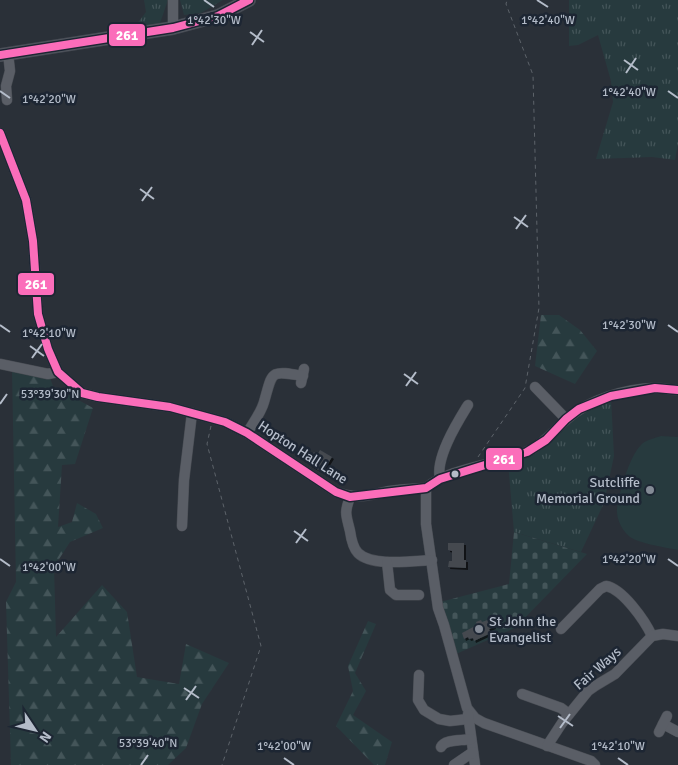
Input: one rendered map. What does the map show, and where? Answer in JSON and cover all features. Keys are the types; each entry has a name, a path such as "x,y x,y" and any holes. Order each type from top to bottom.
{"main road":[{"path":"4,54 172,28 218,16 249,0"}],"street":[{"path":"172,28 173,0"},
{"path":"4,54 10,71 6,86 7,100"},
{"name":"Hopton Hall Lane","path":"0,133 26,200 33,241 38,314 48,349 58,372 82,392 90,395 170,407 225,422 247,433 336,492 350,497 426,488"},
{"path":"0,364 48,374 58,372"},
{"path":"247,433 262,410 269,380 273,375 282,372 302,376"},
{"path":"534,387 566,420"},
{"path":"475,765 468,714 438,608 426,524 426,488 440,479 527,452 546,440 579,409 621,393 655,388 678,390"},
{"path":"440,479 438,469 441,458 468,405"},
{"path":"182,526 184,480 192,413"},
{"path":"350,497 345,512 352,542 358,553 369,559 387,562 432,560"},
{"path":"387,562 390,590 396,594 419,595"},
{"path":"562,629 600,589 606,586 612,588 639,614 652,636 663,634 678,636"},
{"name":"Fair Ways","path":"548,746 569,714 588,691 615,674 652,636"},
{"path":"419,675 418,700 424,710 439,719 450,721 468,714"},
{"path":"522,694 560,708 569,714"},
{"path":"468,714 484,723 591,761 595,765"},
{"path":"663,724 678,732"},
{"path":"441,747 447,741 458,742 471,739"},
{"path":"454,765 473,752"}],"path":[{"path":"469,470 525,388 538,308 533,75 506,4 507,0"},
{"path":"212,418 207,444 261,646 222,765"}],"green space":[{"path":"144,0 168,0 160,23 134,28 146,12"},
{"path":"180,0 223,0 201,13 184,15"},
{"path":"569,0 678,0 678,144 675,160 652,157 596,159 613,102 611,81 598,35 578,45 569,46"},
{"path":"541,315 559,315 580,330 597,351 575,384 535,366"},
{"path":"12,370 47,370 53,386 93,408 75,464 62,465 58,527 72,522 77,503 96,514 103,528 70,542 54,567 56,637 102,585 127,612 137,677 179,684 186,644 229,663 202,704 186,748 168,765 11,765 6,602 16,582"},
{"path":"611,398 614,456 604,503 581,552 514,532 508,462 569,420"},
{"name":"Sutcliffe Memorial Ground","path":"661,436 678,437 678,550 653,545 630,537 624,531 617,516 620,494 632,458 643,443"},
{"path":"514,532 587,554 515,628 456,654 440,602 509,584"},
{"path":"368,621 376,624 355,673 366,691 353,715 392,742 385,765 374,765 336,726 353,691 348,666"}],"building":[{"path":"320,450 332,457 324,470 320,471 310,465 315,458 311,456 314,452 317,455"},
{"path":"448,543 464,543 466,568 448,567 449,561 452,561 452,551 448,550"},
{"name":"St John the Evangelist","path":"490,619 494,627 489,629 491,633 474,641 473,638 469,639 468,637 464,639 462,633 477,625 476,622"}],"transit line":[{"name":"261","path":"0,55 173,28 218,16 249,0"},
{"name":"261","path":"0,133 26,200 33,241 38,314 48,349 58,372 82,393 170,407 225,422 247,433 336,492 350,497 426,488 440,479 527,452 546,440 566,419 579,409 611,396 655,388 678,390"}],"place":[{"name":"Sutcliffe Memorial Ground","path":"650,490"},
{"name":"St John the Evangelist","path":"479,629"}]}
